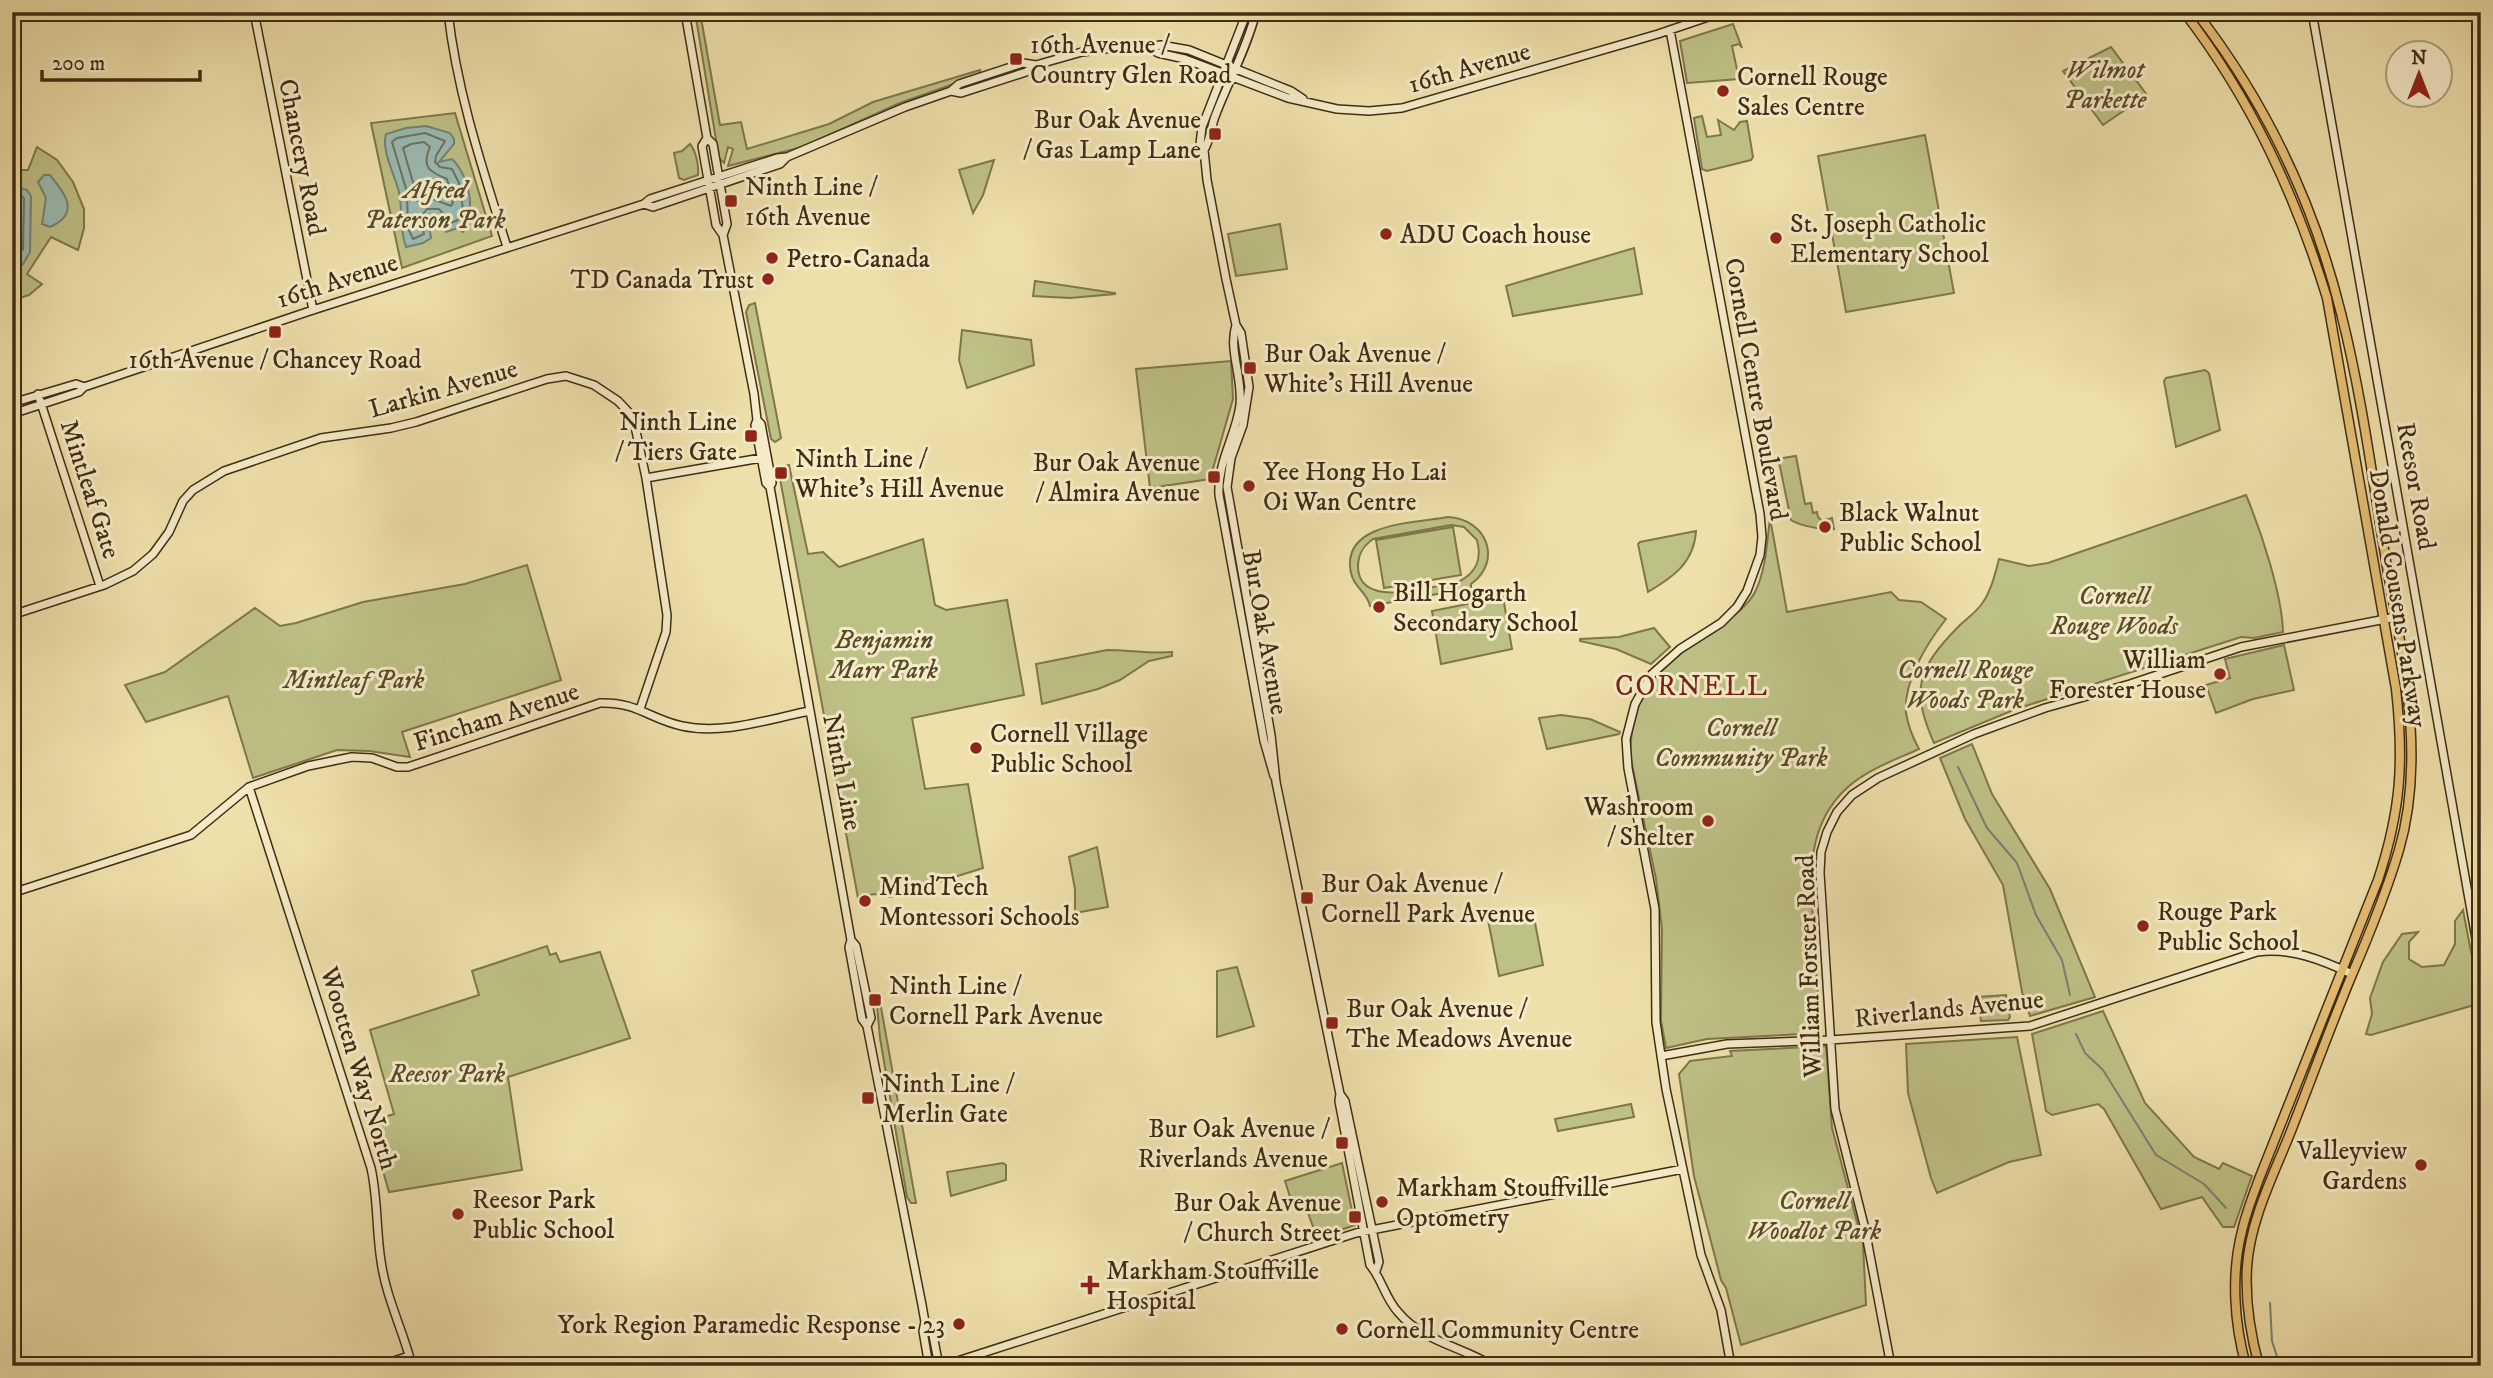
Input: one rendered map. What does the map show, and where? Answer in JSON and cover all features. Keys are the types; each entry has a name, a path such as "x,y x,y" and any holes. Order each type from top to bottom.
{"main road":[{"name":"Donald Cousens Parkway","path":"2185,12 2223,65 2277,163 2310,243 2327,298 2399,714 2400,789 2392,838 2242,1229 2238,1248 2236,1317 2246,1366"},
{"name":"Donald Cousens Parkway","path":"2196,12 2257,102 2298,185 2317,232 2349,348 2409,703 2411,776 2407,816 2400,846 2378,915 2352,974 2256,1221 2247,1264 2248,1317 2259,1366"}],"street":[{"name":"Chancery Road","path":"254,12 313,310"},
{"path":"448,12 462,93 476,149 507,247"},
{"name":"Ninth Line","path":"685,12 707,138 713,144 727,224 723,235"},
{"name":"Bur Oak Avenue","path":"1247,12 1202,127 1200,144 1204,149 1236,325 1241,333 1249,387 1243,425 1227,478 1228,496 1271,735 1276,782 1339,1094 1345,1101 1353,1136 1368,1230 1379,1262 1376,1271 1388,1298 1412,1327 1430,1338 1493,1366"},
{"name":"Bur Oak Avenue","path":"1204,149 1256,12"},
{"name":"16th Avenue","path":"1147,47 1287,98 1337,109 1369,111 1402,108 1723,12"},
{"name":"Reesor Road","path":"2312,12 2481,967"},
{"name":"Cornell Centre Boulevard","path":"1670,30 1760,514 1762,537 1756,571 1740,603 1718,626 1680,649 1652,674 1638,697 1628,727 1626,750 1655,909 1655,1014 1661,1056 1703,1266 1721,1310 1731,1366"},
{"name":"16th Avenue","path":"12,414 313,310 644,204 649,199 710,185 951,91 959,84 1023,63 1036,65 1096,49 1161,45 1189,50 1305,100"},
{"name":"Ninth Line","path":"707,138 702,146 716,225 723,235 757,420 755,425 761,458 766,483 770,487"},
{"name":"Larkin Avenue","path":"12,615 100,586 133,571 153,554 169,532 183,501 212,477 264,456 321,438 404,425 547,379 566,376 594,385 618,401 633,417 646,478 667,615 666,632 640,709"},
{"name":"16th Avenue","path":"12,404 76,384 84,387"},
{"name":"Mintleaf Gate","path":"38,394 100,586"},
{"name":"Ninth Line","path":"757,420 761,424 768,458 772,482 770,487 851,940 849,947 925,1322 923,1331 929,1366"},
{"path":"646,478 761,458"},
{"name":"William Forster Road","path":"1891,1366 1865,1229 1836,1115 1820,859 1832,821 1844,804 1860,789 1878,778 1979,732 2045,708 2130,684 2241,647 2396,617"},
{"name":"Fincham Avenue","path":"12,893 191,835 249,787 315,764 352,757 372,758 397,767 408,767 600,704 620,703 678,726 701,730 724,729 810,711"},
{"name":"Wootten Way North","path":"249,787 371,1168 377,1194 380,1259 387,1292 412,1366"},
{"name":"Riverlands Avenue","path":"1661,1056 1727,1044 1830,1040 2030,1026 2269,950 2296,952 2352,974"},
{"path":"940,1366 1368,1230 1683,1169"},
{"name":"Ninth Line","path":"925,1322 932,1330 940,1366"},
{"path":"378,1366 410,1356"}],"green space":[{"path":"695,12 700,12 720,125 741,122 747,149 829,124 873,102 980,70 979,75 900,103 802,147 728,166 733,149 728,147 724,163 719,158"},
{"path":"1733,24 1742,48 1739,44 1732,46 1739,79 1687,83 1680,41"},
{"name":"Wilmot Parkette","path":"2111,47 2147,95 2103,125 2063,71"},
{"name":"Alfred Paterson Park","path":"455,113 492,236 402,268 371,123"},
{"path":"1702,116 1707,137 1721,135 1718,120 1734,130 1740,122 1747,121 1753,157 1751,160 1707,171 1702,169 1694,118"},
{"path":"1925,135 1954,293 1846,312 1818,156"},
{"path":"690,144 697,159 698,175 684,180 679,178 674,153 682,151"},
{"path":"37,147 57,160 73,182 84,209 84,228 78,250 51,237 27,274 42,284 29,295 20,298 12,293 12,170 28,170"},
{"path":"994,160 983,195 973,213 959,170"},
{"path":"1280,224 1287,269 1236,276 1228,234"},
{"path":"1634,248 1642,294 1513,316 1506,286"},
{"path":"1035,281 1115,294 1070,298 1033,296"},
{"path":"755,303 781,438 775,442 771,439 746,312 749,305"},
{"path":"962,330 1031,340 1034,365 967,388 959,360"},
{"path":"1231,361 1233,399 1210,479 1150,488 1136,369"},
{"path":"2205,370 2209,373 2220,430 2176,447 2164,381 2166,378"},
{"path":"1796,456 1805,504 1811,503 1813,513 1817,512 1822,521 1832,518 1834,529 1812,527 1791,520 1779,462 1783,458"},
{"name":"Benjamin Marr Park","path":"789,465 808,554 823,552 839,567 923,539 935,605 946,610 1007,600 1024,695 912,718 925,789 968,784 983,868 891,897 874,894 858,898 778,468"},
{"name":"Cornell Rouge Woods","path":"2246,495 2275,581 2283,632 2254,638 2241,637 2016,709 1934,743 1926,724 1920,693 1926,667 1944,642 1984,600 1999,559 2029,566 2048,563"},
{"path":"1448,517 1473,525 1486,543 1486,564 1481,575 1471,584 1471,588 1370,606 1351,573 1351,556 1357,544 1368,534 1383,528","holes":["1451,525 1464,527 1477,540 1479,553 1474,569 1460,581 1417,590 1384,592 1371,588 1362,580 1358,567 1360,554 1373,539"]},
{"name":"Cornell Community Park","path":"1770,518 1787,612 1891,592 1899,600 1921,602 1946,619 1924,651 1908,689 1906,713 1919,749 1873,770 1848,787 1833,803 1817,837 1813,856 1812,896 1821,1033 1707,1039 1666,1048 1661,1020 1662,929 1656,879 1630,755 1632,730 1637,709 1655,677 1683,651 1739,611 1752,597 1764,565"},
{"path":"1453,527 1461,575 1384,588 1376,540"},
{"path":"1696,531 1691,552 1681,568 1648,592 1638,544"},
{"name":"Mintleaf Park","path":"527,565 561,680 402,732 410,757 337,750 253,778 228,696 146,722 125,685 165,672 255,608 280,626 363,602 465,584"},
{"path":"1503,597 1512,649 1441,664 1432,611"},
{"path":"1654,628 1670,647 1651,664 1616,649 1580,641 1619,637"},
{"path":"2284,645 2294,690 2253,699 2216,713 2206,685 2230,678 2225,659"},
{"path":"1107,650 1172,652 1172,656 1149,661 1120,680 1098,689 1042,704 1036,664"},
{"path":"1561,715 1590,719 1620,732 1547,749 1539,718"},
{"path":"1972,744 1992,794 2050,889 2095,997 2030,1016 2022,992 2003,885 1965,819 1940,758"},
{"path":"1097,847 1108,907 1075,913 1075,889 1069,857"},
{"path":"2463,910 2481,1003 2371,1035 2366,1034 2372,1014 2370,998 2383,962 2402,934 2418,932 2409,942 2409,959 2422,967 2444,965 2455,944 2455,921"},
{"path":"1533,912 1543,965 1499,976 1488,920"},
{"name":"Reesor Park","path":"547,946 550,955 556,953 560,962 600,952 630,1038 508,1077 522,1170 389,1192 369,1122 394,1114 370,1030 479,995 472,971"},
{"path":"1237,967 1254,1026 1217,1037 1217,971"},
{"path":"876,995 879,996 916,1203 911,1203 907,1197 880,1038"},
{"path":"2006,995 2010,1017 2008,1020 1981,1021 1978,997"},
{"path":"2103,1011 2145,1103 2194,1157 2219,1169 2223,1163 2252,1176 2234,1227 2223,1227 2202,1197 2161,1209 2104,1109 2098,1104 2052,1115 2046,1111 2032,1034"},
{"path":"2017,1037 2041,1155 2009,1162 1937,1193 1908,1093 1906,1044"},
{"name":"Cornell Woodlot Park","path":"1826,1046 1832,1128 1863,1244 1866,1305 1741,1345 1694,1176 1679,1074 1690,1061 1732,1056 1730,1051"},
{"path":"1631,1104 1634,1117 1558,1131 1555,1119"},
{"path":"1003,1163 1006,1165 1006,1180 951,1196 947,1172"},
{"path":"1342,1163 1355,1225 1317,1238 1306,1207 1314,1203 1312,1197 1292,1203 1285,1181"}],"water":[{"path":"426,126 450,133 454,139 454,144 439,162 452,159 464,177 470,206 468,216 460,227 466,223 468,226 463,232 458,228 446,232 440,219 431,215 428,218 431,238 406,247 399,192 385,148 386,134"},
{"path":"44,175 50,175 61,189 68,209 60,222 50,227 42,224 46,198 38,182"},
{"path":"12,185 27,190 31,196 30,252 23,264 12,274"}],"waterway":[{"path":"1958,767 1987,828 2017,863 2036,915 2062,960 2070,995"},
{"path":"2076,1034 2085,1053 2103,1070 2156,1155 2204,1184 2226,1208"},
{"path":"2270,1303 2272,1341 2280,1366"}],"place":[{"name":"16th Avenue / Country Glen Road","path":"1016,59"},
{"name":"Cornell Rouge Sales Centre","path":"1723,91"},
{"name":"Bur Oak Avenue / Gas Lamp Lane","path":"1215,134"},
{"name":"Ninth Line / 16th Avenue","path":"731,201"},
{"name":"ADU Coach house","path":"1386,234"},
{"name":"St. Joseph Catholic Elementary School","path":"1776,238"},
{"name":"Petro-Canada","path":"772,258"},
{"name":"TD Canada Trust","path":"768,279"},
{"name":"16th Avenue / Chancey Road","path":"275,332"},
{"name":"Bur Oak Avenue / White's Hill Avenue","path":"1250,368"},
{"name":"Ninth Line / Tiers Gate","path":"751,436"},
{"name":"Ninth Line / White's Hill Avenue","path":"781,473"},
{"name":"Bur Oak Avenue / Almira Avenue","path":"1214,477"},
{"name":"Yee Hong Ho Lai Oi Wan Centre","path":"1249,486"},
{"name":"Black Walnut Public School","path":"1825,527"},
{"name":"Bill Hogarth Secondary School","path":"1379,607"},
{"name":"William Forester House","path":"2220,674"},
{"name":"Cornell Village Public School","path":"976,748"},
{"name":"Washroom / Shelter","path":"1708,821"},
{"name":"Bur Oak Avenue / Cornell Park Avenue","path":"1307,898"},
{"name":"MindTech Montessori Schools","path":"865,901"},
{"name":"Rouge Park Public School","path":"2143,926"},
{"name":"Ninth Line / Cornell Park Avenue","path":"875,1000"},
{"name":"Bur Oak Avenue / The Meadows Avenue","path":"1332,1023"},
{"name":"Ninth Line / Merlin Gate","path":"868,1098"},
{"name":"Bur Oak Avenue / Riverlands Avenue","path":"1342,1143"},
{"name":"Valleyview Gardens","path":"2421,1165"},
{"name":"Markham Stouffville Optometry","path":"1382,1202"},
{"name":"Reesor Park Public School","path":"458,1214"},
{"name":"Bur Oak Avenue / Church Street","path":"1355,1217"},
{"name":"Markham Stouffville Hospital","path":"1090,1285"},
{"name":"York Region Paramedic Response - 23","path":"959,1324"},
{"name":"Cornell Community Centre","path":"1342,1329"}],"district":[{"name":"CORNELL","path":"1692,685"}],"park label":[{"name":"Cornell Rouge Woods Park","path":"1965,684"}]}
